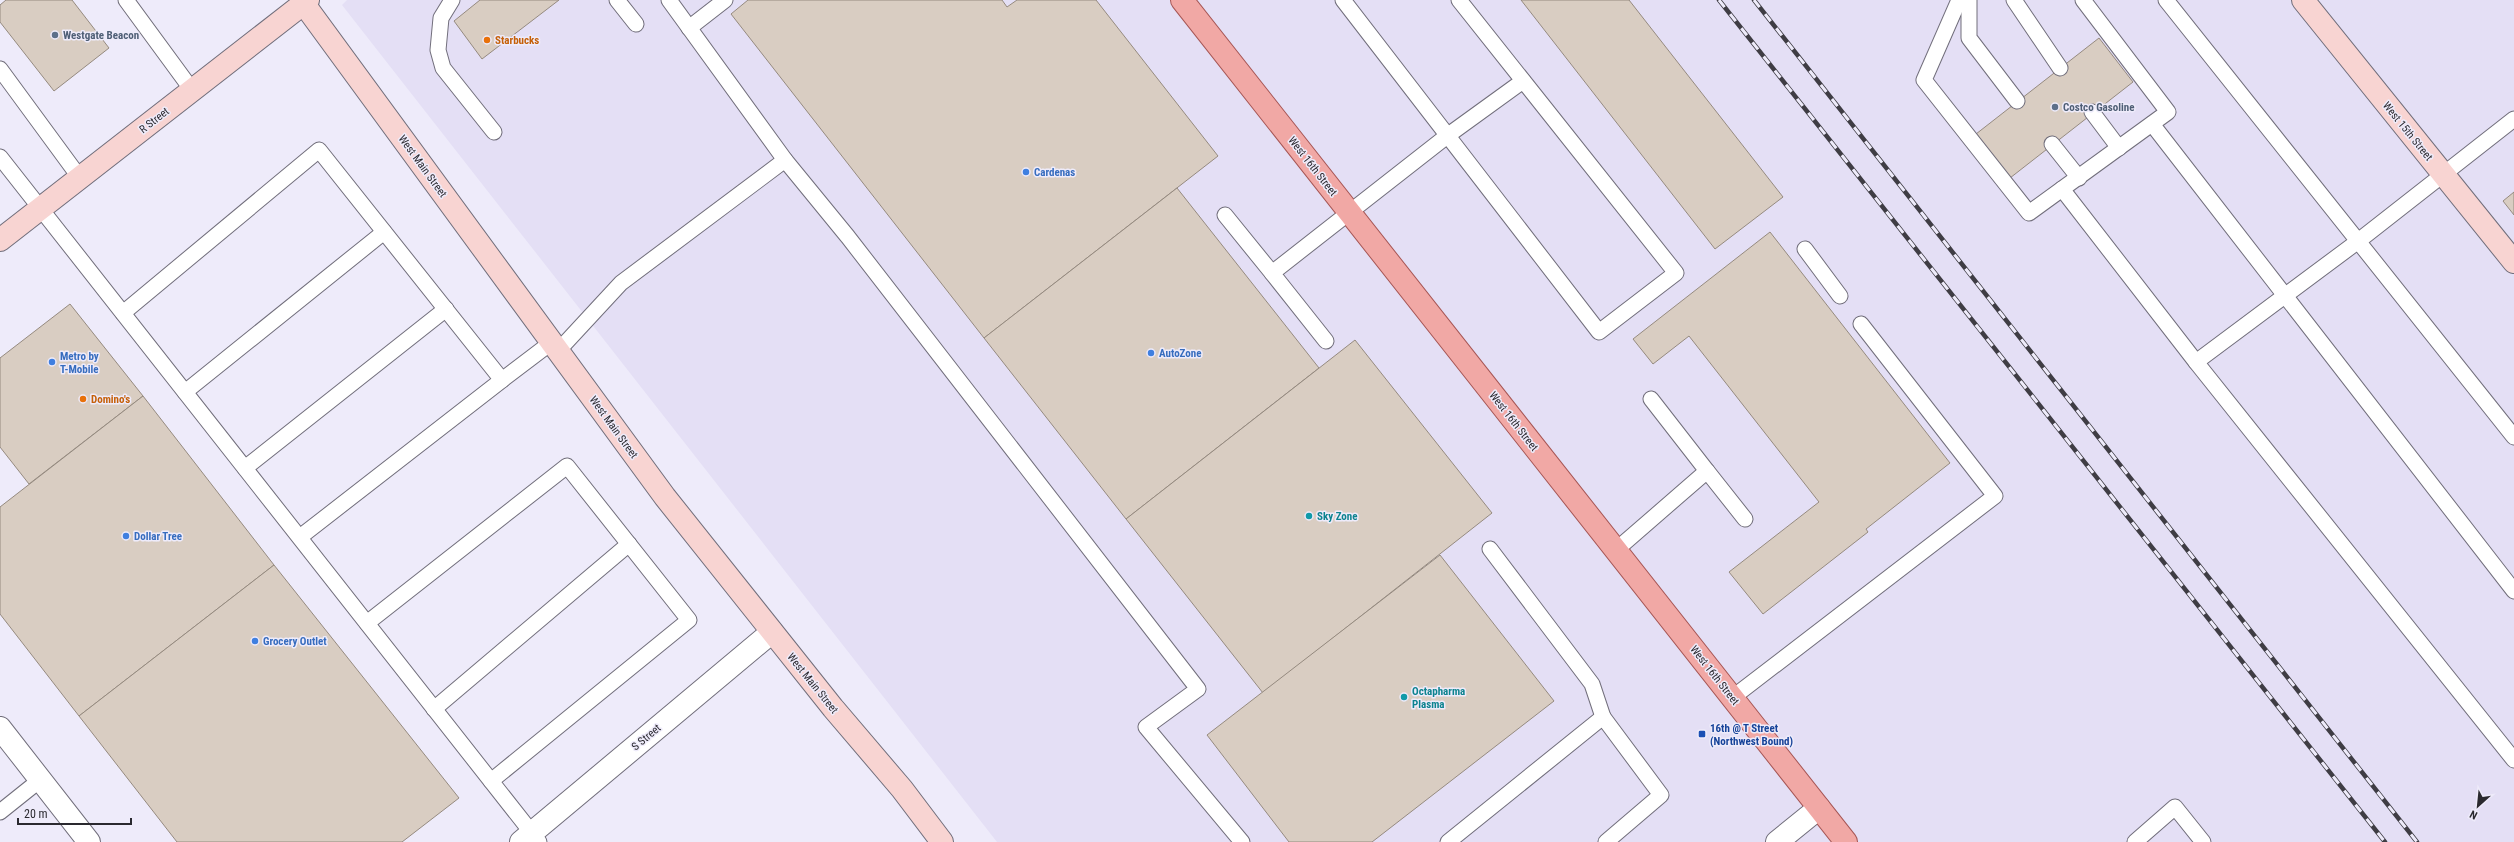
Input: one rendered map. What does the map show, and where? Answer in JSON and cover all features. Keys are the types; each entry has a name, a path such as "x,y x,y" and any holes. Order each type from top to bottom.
{"main road":[{"name":"West 16th Street","path":"1182,0 1846,842"}],"street":[{"name":"West 15th Street","path":"2303,0 2514,262"},
{"name":"R Street","path":"0,240 304,1"},
{"name":"West Main Street","path":"304,1 665,497 772,632 902,789 942,842"},
{"name":"S Street","path":"530,839 772,632"},
{"path":"0,728 89,842"},
{"path":"1777,842 1819,808"}],"lane":[{"path":"126,0 192,90"},
{"path":"452,0 441,18 438,50 443,68 494,132"},
{"path":"617,0 636,24"},
{"path":"669,0 785,160 848,237 1198,689 1146,728 1242,842"},
{"path":"689,28 725,0"},
{"path":"1342,0 1599,332 1676,273 1459,0"},
{"path":"1958,0 1924,80 2029,213 2168,112 2083,0"},
{"path":"1969,0 1969,38 2017,101"},
{"path":"2014,0 2060,68"},
{"path":"2166,0 2357,242 2514,437"},
{"path":"0,70 80,178"},
{"path":"1272,273 1448,136 1523,81"},
{"path":"2092,112 2118,148"},
{"path":"2196,362 2357,242 2514,118"},
{"path":"2152,124 2514,591"},
{"path":"2052,144 2079,178"},
{"path":"123,313 319,150 502,380"},
{"path":"0,157 491,781 530,839"},
{"path":"300,537 502,380 555,346 621,283 785,160"},
{"path":"2062,189 2196,362 2514,760"},
{"path":"1225,215 1326,341"},
{"path":"185,392 384,232"},
{"path":"1805,249 1840,296"},
{"path":"245,468 446,309"},
{"path":"1732,698 1995,496 1861,324"},
{"path":"1651,399 1745,519"},
{"path":"367,623 567,466 689,620 491,781"},
{"path":"1616,550 1707,471"},
{"path":"434,709 629,544"},
{"path":"1490,549 1592,684 1604,717 1661,795 1606,842"},
{"path":"1448,842 1604,717"},
{"path":"0,812 40,780"},
{"path":"2135,842 2175,807 2203,842"}],"shaded area":[{"path":"347,0 2514,0 2514,842 997,842 342,5"}],"building":[{"name":"Westgate Beacon","path":"6,0 72,0 109,48 54,91 0,22 0,5"},
{"name":"Starbucks","path":"480,0 559,0 482,59 454,21"},
{"name":"Cardenas","path":"748,0 1002,0 1007,7 1017,0 1096,0 1218,156 984,338 731,14"},
{"path":"1521,0 1629,0 1783,197 1715,249"},
{"name":"Costco Gasoline","path":"2099,38 2133,82 2010,178 1976,134"},
{"name":"AutoZone","path":"1177,188 1319,368 1126,519 984,338"},
{"path":"2514,192 2514,215 2503,201"},
{"path":"1770,232 1950,463 1866,529 1868,532 1763,614 1729,572 1819,502 1689,336 1653,364 1633,339"},
{"path":"70,304 143,396 29,484 0,447 0,358"},
{"name":"Sky Zone","path":"1355,340 1492,513 1263,693 1126,519"},
{"name":"Dollar Tree","path":"143,396 274,565 79,716 0,614 0,507"},
{"name":"Octapharma Plasma","path":"1440,555 1554,701 1372,842 1289,842 1207,735"},
{"name":"Grocery Outlet","path":"274,565 459,798 402,842 177,842 79,716"}],"railway":[{"path":"1719,0 2385,842"},
{"path":"1754,0 2417,842"}],"place":[{"name":"Westgate Beacon","path":"55,35"},
{"name":"Starbucks","path":"487,40"},
{"name":"Costco Gasoline","path":"2055,107"},
{"name":"Cardenas","path":"1026,172"},
{"name":"AutoZone","path":"1151,353"},
{"name":"Metro by T-Mobile","path":"52,362"},
{"name":"Domino's","path":"83,399"},
{"name":"Sky Zone","path":"1309,516"},
{"name":"Dollar Tree","path":"126,536"},
{"name":"Grocery Outlet","path":"255,641"},
{"name":"Octapharma Plasma","path":"1404,697"},
{"name":"16th @ T Street (Northwest Bound)","path":"1702,734"}]}
